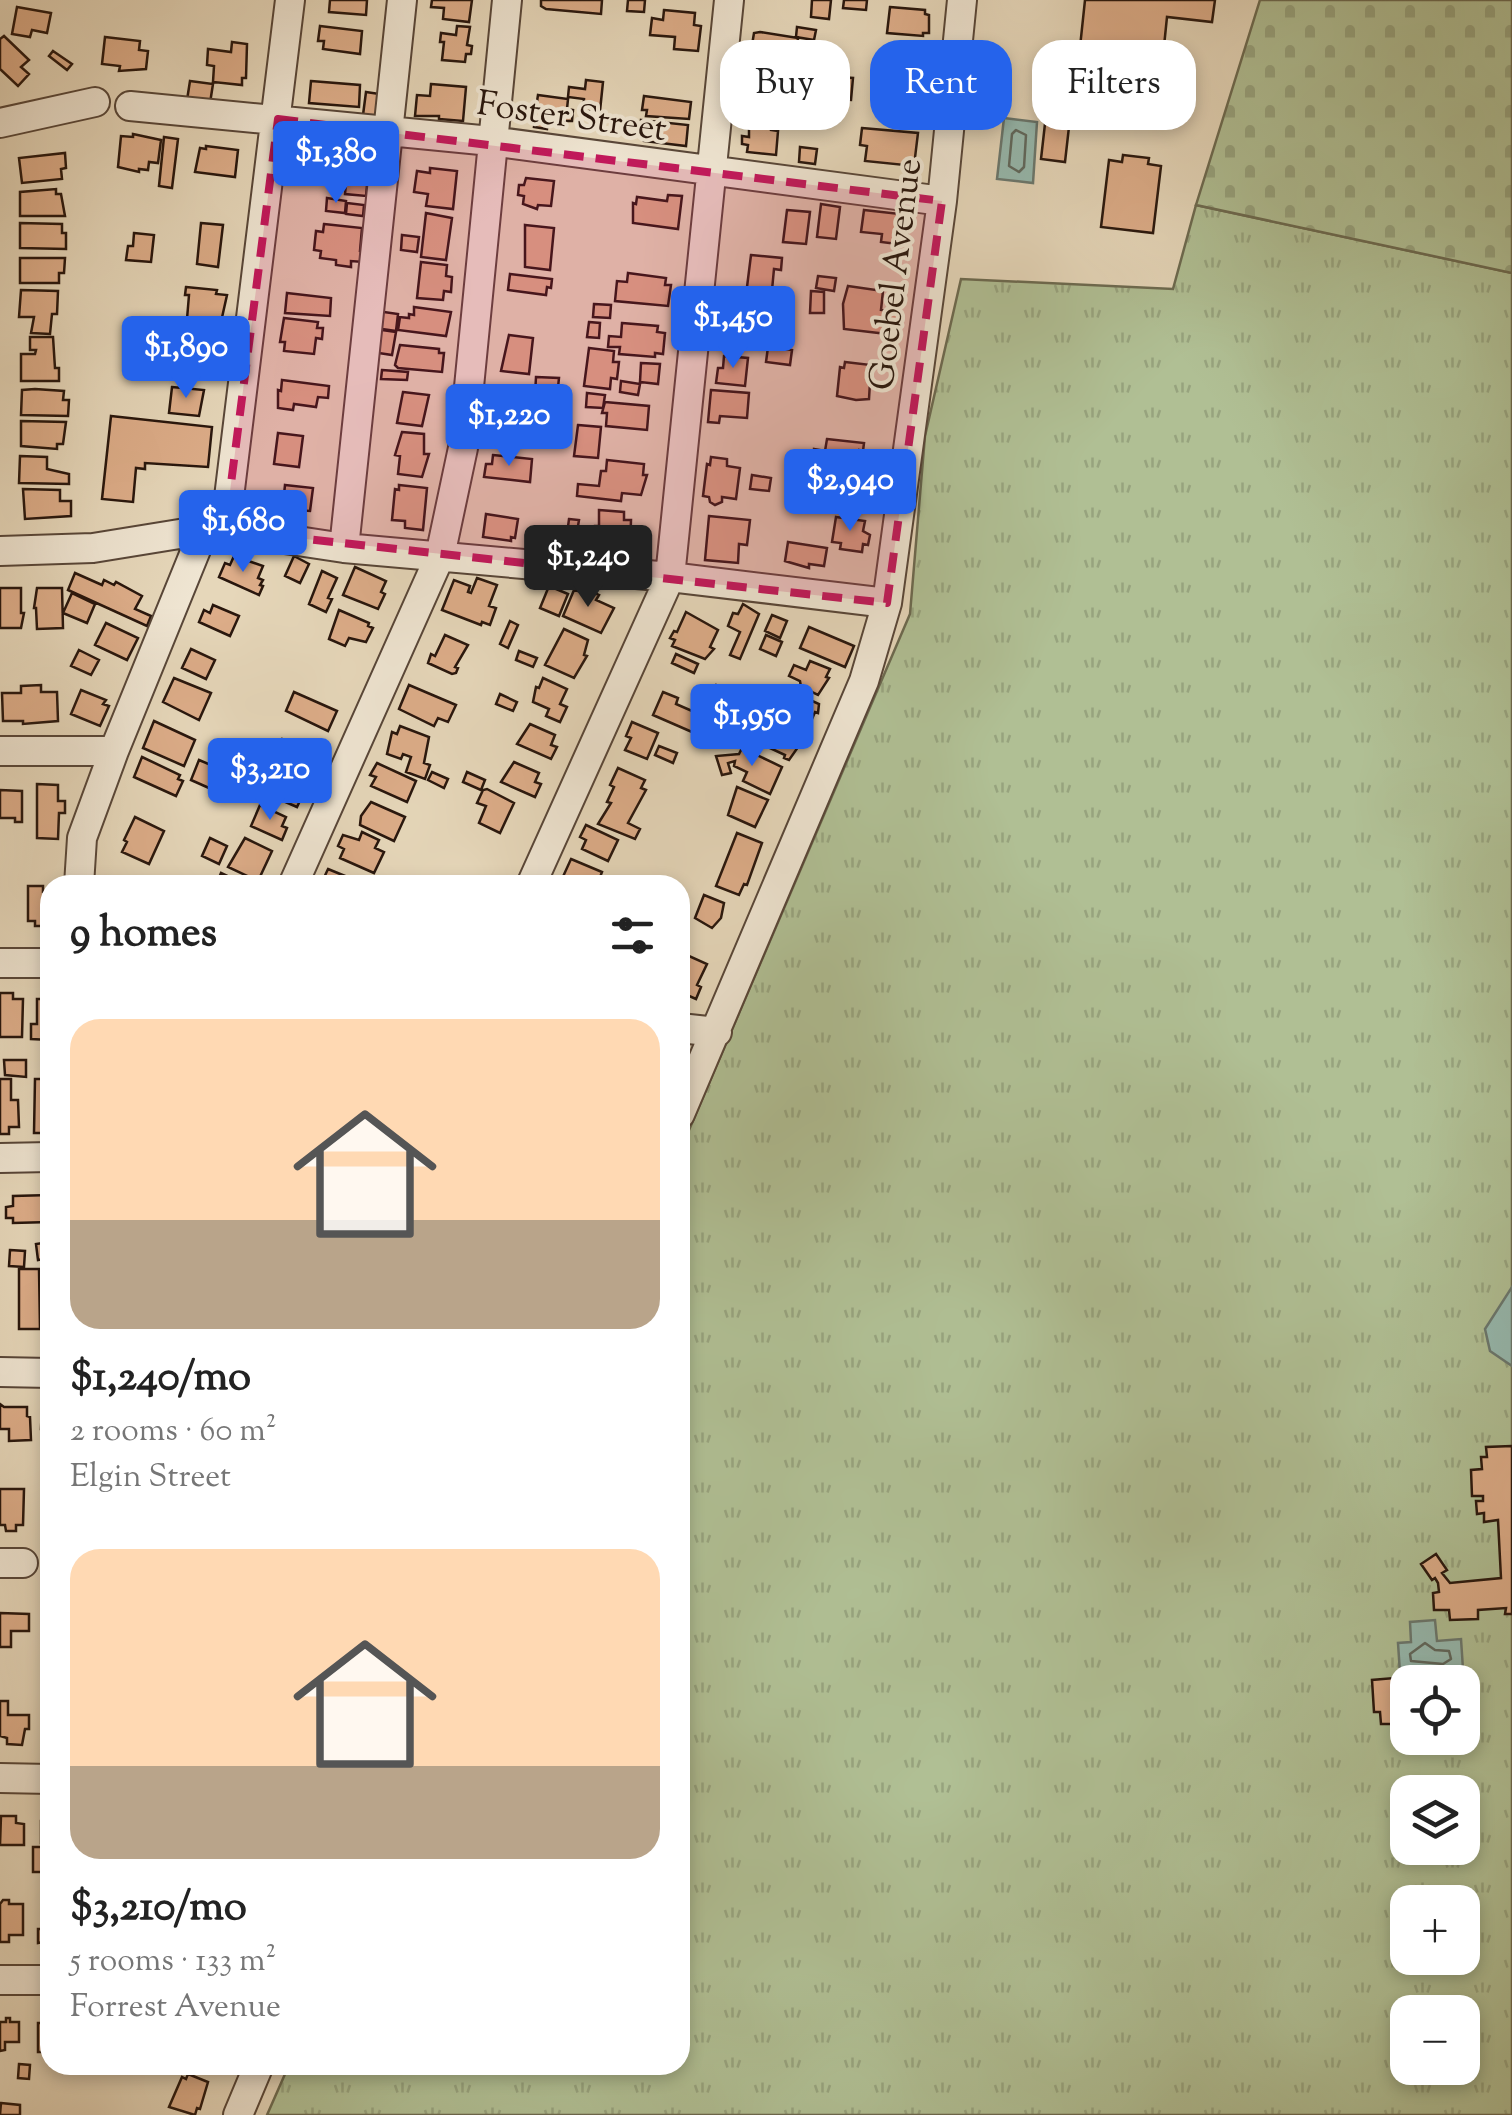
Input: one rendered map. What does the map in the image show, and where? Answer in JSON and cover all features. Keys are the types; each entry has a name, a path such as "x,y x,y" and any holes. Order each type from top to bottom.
{"street":[{"path":"80,875 82,838 114,750 215,530 278,119 290,0"},
{"path":"344,548 402,0"},
{"path":"298,875 440,556 463,448 507,0"},
{"path":"536,875 670,577 729,0"},
{"name":"Goebel Avenue","path":"690,1092 864,681 887,603 942,201 962,0"},
{"path":"0,123 94,102"},
{"name":"Foster Street","path":"130,106 491,141 942,201"},
{"path":"0,551 93,548 215,530 344,548 670,577 887,603"},
{"path":"0,751 114,750"},
{"path":"0,963 40,963"},
{"path":"690,1029 717,1032"},
{"path":"0,1158 40,1157"},
{"path":"0,1372 40,1373"},
{"path":"0,1778 40,1779"},
{"path":"0,1980 40,1980"},
{"path":"238,2115 256,2075"}],"highlighted area":[{"path":"278,119 942,201 887,603 225,530"}],"green space":[{"path":"1260,0 1512,0 1512,273 1196,205"},
{"path":"1196,205 1512,273 1512,2115 267,2115 285,2075 690,2075 690,1128 910,614 925,436 961,279 1173,289"}],"water":[{"path":"1012,119 1032,121 1032,130 1036,130 1033,183 997,179 1003,130 1012,130"},
{"path":"1512,1287 1512,1366 1490,1351 1485,1329"},
{"path":"1435,1620 1437,1641 1461,1639 1463,1665 1399,1665 1398,1643 1411,1642 1410,1622"}],"building":[{"path":"330,0 367,0 366,15 329,12"},
{"path":"432,0 472,0 469,22 443,19 444,8 431,7"},
{"path":"541,0 602,0 601,14 546,9"},
{"path":"628,0 645,0 644,12 627,11"},
{"path":"812,0 831,0 829,19 811,17"},
{"path":"844,0 867,0 866,10 843,8"},
{"path":"1085,0 1215,0 1212,22 1167,17 1165,40 1081,40"},
{"path":"17,7 51,13 47,33 32,30 30,37 12,34"},
{"path":"890,7 925,10 929,15 929,33 887,33"},
{"path":"664,10 695,13 694,25 701,26 698,51 674,49 675,37 650,35 652,18 663,20"},
{"path":"320,26 362,31 360,54 323,49 324,41 318,41"},
{"path":"457,26 470,27 467,45 472,46 471,54 466,54 465,62 442,60 441,33 456,35"},
{"path":"797,27 816,30 814,40 796,37"},
{"path":"760,32 798,38 753,40 754,33"},
{"path":"4,36 29,60 21,67 29,74 18,86 0,69 0,39"},
{"path":"105,37 140,41 139,50 148,51 146,69 119,71 120,66 102,64"},
{"path":"232,42 247,44 246,78 242,78 242,85 213,82 214,66 207,65 208,49 231,52"},
{"path":"53,51 72,64 67,70 49,56"},
{"path":"586,80 603,82 600,111 583,111 584,99 568,97 569,87 585,89"},
{"path":"190,81 213,84 210,103 187,100"},
{"path":"311,81 360,85 359,107 309,103"},
{"path":"431,84 466,87 463,121 415,116 417,95 430,96"},
{"path":"366,92 386,95 384,117 363,115"},
{"path":"538,95 568,99 572,121 548,121 547,129 534,127 535,119 529,119 530,107 536,108"},
{"path":"644,96 691,102 689,119 646,116 647,110 642,110"},
{"path":"641,120 688,125 686,146 644,141"},
{"path":"862,128 918,133 914,166 865,161 867,146 860,145"},
{"path":"749,130 778,131 776,155 747,152 748,145 742,144 742,136 749,137"},
{"path":"1044,130 1069,130 1065,162 1041,159"},
{"path":"133,134 161,140 158,163 149,162 148,170 118,167 121,136"},
{"path":"164,137 178,139 172,188 159,186"},
{"path":"800,147 817,149 815,164 799,162"},
{"path":"200,148 238,150 235,177 195,172"},
{"path":"65,153 62,179 22,183 19,158"},
{"path":"1123,155 1149,158 1148,164 1161,166 1153,233 1101,227 1109,160 1122,162"},
{"path":"354,158 366,159 365,165 369,165 366,196 345,194 348,162 354,163"},
{"path":"430,168 457,171 453,209 426,206 428,194 414,192 417,171 430,173"},
{"path":"526,178 554,181 551,206 538,205 537,209 523,204 524,196 518,195 519,185 524,185"},
{"path":"56,189 56,194 61,194 65,216 20,216 20,192"},
{"path":"668,195 682,196 678,229 633,223 633,203 636,204 637,197 667,201"},
{"path":"327,198 346,201 345,213 326,211"},
{"path":"347,203 364,205 363,216 346,214"},
{"path":"821,204 840,207 836,239 817,237"},
{"path":"787,210 810,212 806,244 783,242"},
{"path":"864,210 909,215 906,245 881,242 882,234 861,232"},
{"path":"426,213 452,218 446,260 421,257"},
{"path":"20,223 62,224 66,249 20,248"},
{"path":"201,223 223,225 218,267 197,264"},
{"path":"324,224 362,228 363,262 351,261 351,267 320,258 321,251 314,250 316,231 323,232"},
{"path":"525,225 554,228 550,270 525,267"},
{"path":"134,233 154,235 151,262 126,260"},
{"path":"402,235 419,237 417,252 401,250"},
{"path":"751,255 782,258 781,270 774,269 772,290 747,287"},
{"path":"20,258 65,258 64,273 59,273 59,283 20,283"},
{"path":"421,262 447,265 446,276 452,277 451,292 444,291 443,300 417,298"},
{"path":"628,273 666,278 665,285 671,285 668,306 615,301 617,281 627,282"},
{"path":"510,274 552,279 551,288 547,287 546,295 508,290"},
{"path":"818,276 836,278 834,291 816,288"},
{"path":"848,286 883,291 881,310 899,312 896,335 844,329 843,304"},
{"path":"186,287 227,295 221,322 187,319"},
{"path":"21,290 58,291 57,314 52,314 50,334 31,333 34,317 19,317"},
{"path":"811,291 824,292 824,313 810,313"},
{"path":"287,293 331,298 330,316 285,313"},
{"path":"743,298 774,301 773,315 765,314 763,334 787,336 786,348 746,344 748,329 740,328"},
{"path":"594,304 611,305 610,318 593,317"},
{"path":"414,307 451,312 446,336 398,330 400,317 414,315"},
{"path":"377,311 398,314 396,331 375,328"},
{"path":"284,318 318,322 317,328 323,328 322,339 316,338 314,354 284,351 285,342 280,342"},
{"path":"589,322 600,323 599,338 587,337"},
{"path":"622,323 658,326 657,332 665,333 663,354 619,354 620,347 608,347 609,336 621,337"},
{"path":"375,329 396,332 392,355 372,352"},
{"path":"509,335 533,338 529,374 501,371"},
{"path":"30,337 53,337 59,381 21,381 21,354 35,354 36,350 30,350"},
{"path":"198,345 219,347 217,367 196,365"},
{"path":"400,345 439,349 439,353 444,353 442,372 398,368 395,365"},
{"path":"768,347 792,350 790,365 766,362"},
{"path":"589,348 614,351 613,362 619,362 617,379 611,378 610,389 584,386"},
{"path":"724,356 748,358 745,386 716,383"},
{"path":"845,362 871,365 869,399 837,396 840,367 844,368"},
{"path":"641,363 660,364 658,384 640,382"},
{"path":"382,370 408,372 407,380 381,379"},
{"path":"536,377 559,378 557,397 535,395"},
{"path":"282,380 329,386 328,398 318,397 316,407 294,404 293,410 278,408"},
{"path":"621,381 640,384 638,395 620,392"},
{"path":"172,387 204,390 199,416 169,413"},
{"path":"485,389 502,391 501,401 484,399"},
{"path":"22,390 64,391 63,400 69,400 68,416 21,415"},
{"path":"711,390 749,393 747,418 720,416 719,423 708,422"},
{"path":"403,392 429,395 422,426 397,423"},
{"path":"502,393 532,396 531,407 547,409 546,420 492,415 494,401 501,401"},
{"path":"587,393 605,395 603,408 586,407"},
{"path":"605,402 649,406 647,430 606,426 607,413 602,413"},
{"path":"111,416 212,427 208,467 145,463 145,469 136,468 133,502 102,499"},
{"path":"497,417 529,420 528,430 533,431 531,444 489,439 490,425 496,426"},
{"path":"21,421 66,422 63,444 57,444 57,449 21,446"},
{"path":"578,425 601,427 598,458 574,456"},
{"path":"402,432 424,434 424,454 429,454 422,477 398,474 400,456 395,455"},
{"path":"278,433 303,436 299,467 274,464"},
{"path":"827,439 864,443 858,455 863,455 862,464 847,466 813,459 814,449 825,451"},
{"path":"493,455 532,459 530,482 484,477 486,464 492,464"},
{"path":"20,456 47,457 47,469 69,474 69,484 19,483"},
{"path":"711,457 727,459 727,466 740,468 736,499 722,497 722,502 715,505 703,496"},
{"path":"607,460 644,464 643,475 647,475 641,495 622,493 621,501 577,496 578,484 599,486"},
{"path":"793,464 811,466 809,484 791,482"},
{"path":"752,475 771,478 769,491 750,489"},
{"path":"285,485 313,488 310,511 296,510 295,516 282,514"},
{"path":"399,485 427,488 423,530 405,528 405,521 392,520 395,489 399,490"},
{"path":"23,489 60,490 60,501 71,501 71,516 25,519"},
{"path":"599,510 624,512 624,520 631,520 630,548 626,551 594,545"},
{"path":"486,514 518,519 515,538 511,537 511,541 483,537"},
{"path":"709,516 750,520 747,545 739,544 738,563 705,560"},
{"path":"836,517 865,521 863,531 870,535 862,552 840,549 841,543 832,542"},
{"path":"569,519 579,520 578,526 587,527 585,544 566,542"},
{"path":"788,542 827,548 824,566 809,564 809,568 785,561"},
{"path":"234,556 263,566 258,578 263,580 259,595 219,577 225,563 230,565"},
{"path":"294,556 309,564 300,583 285,576"},
{"path":"355,567 386,581 378,609 343,595"},
{"path":"322,571 337,578 326,612 309,604"},
{"path":"75,573 102,585 104,580 114,585 116,582 142,596 135,609 151,616 147,626 68,590"},
{"path":"477,578 497,585 489,606 496,608 490,625 442,610 454,580 470,586 471,593"},
{"path":"549,586 568,594 559,616 540,608"},
{"path":"580,586 599,595 596,600 614,608 601,633 563,616 574,590 578,591"},
{"path":"0,588 21,588 21,628 0,628"},
{"path":"37,588 62,588 63,628 37,629"},
{"path":"72,593 95,604 87,623 63,613"},
{"path":"743,604 759,614 740,659 730,655 740,632 728,626 733,613 738,614"},
{"path":"213,605 239,616 230,636 199,622 204,610 210,613"},
{"path":"339,610 369,623 373,628 366,642 349,638 345,646 329,639"},
{"path":"686,612 718,630 710,647 714,649 705,659 672,646 675,640 670,638"},
{"path":"772,615 787,621 780,638 765,631"},
{"path":"510,621 518,625 508,648 500,644"},
{"path":"106,623 138,638 127,660 95,645"},
{"path":"809,627 854,646 845,667 800,648"},
{"path":"564,629 588,640 584,655 587,656 574,678 545,665"},
{"path":"445,635 468,645 455,667 456,673 452,674 428,663"},
{"path":"766,635 782,642 776,656 760,649"},
{"path":"191,649 215,660 206,679 182,668"},
{"path":"79,650 99,660 91,675 71,666"},
{"path":"519,651 537,658 533,667 516,660"},
{"path":"676,654 698,664 694,673 672,663"},
{"path":"810,661 830,669 818,695 789,676 794,665 806,670"},
{"path":"174,678 211,693 199,720 163,702"},
{"path":"543,678 567,689 560,704 567,707 560,722 546,716 549,709 533,702"},
{"path":"41,685 41,692 57,692 58,721 3,721 2,693 21,693 21,686"},
{"path":"409,685 456,705 448,722 438,718 434,726 399,709"},
{"path":"716,685 726,689 715,716 702,710"},
{"path":"81,690 106,700 103,704 109,706 100,726 71,714"},
{"path":"294,692 337,711 328,731 286,711"},
{"path":"663,692 678,698 676,704 699,714 692,732 653,715"},
{"path":"500,694 517,702 513,711 496,704"},
{"path":"799,695 819,704 809,726 789,717"},
{"path":"154,721 195,740 184,766 143,748"},
{"path":"632,722 658,733 647,759 625,750"},
{"path":"730,722 741,733 734,740 723,728"},
{"path":"770,723 803,740 789,760 761,744"},
{"path":"530,724 555,735 551,745 557,747 551,759 517,744"},
{"path":"400,726 429,737 424,763 430,765 425,779 406,772 411,757 403,754 401,759 387,754 392,732 397,734"},
{"path":"282,739 319,754 309,775 274,758"},
{"path":"659,746 677,753 673,763 655,755"},
{"path":"742,748 782,767 770,794 743,781 747,772 734,766 735,761 728,763 731,773 722,775 716,756 739,754"},
{"path":"242,749 257,755 254,765 246,762 242,770 235,766"},
{"path":"142,757 180,775 178,779 183,781 176,796 134,777"},
{"path":"199,760 218,768 209,788 191,780"},
{"path":"514,762 539,773 535,782 541,784 535,797 501,782"},
{"path":"377,763 416,781 407,802 371,786 376,777 370,775"},
{"path":"268,768 301,783 297,792 303,794 297,807 258,790"},
{"path":"618,768 645,780 641,788 646,790 628,823 640,829 635,839 598,824 611,803 607,802 614,787 610,785"},
{"path":"432,772 448,779 444,788 428,780"},
{"path":"467,772 485,780 481,790 463,782"},
{"path":"37,784 58,785 58,801 65,801 65,813 59,813 58,839 37,838"},
{"path":"737,787 768,800 755,827 728,815"},
{"path":"487,789 514,803 500,833 479,823 486,806 477,803"},
{"path":"0,790 22,791 22,822 0,818"},
{"path":"371,802 405,817 394,841 360,825"},
{"path":"260,805 286,817 282,840 251,826"},
{"path":"135,817 164,831 149,864 122,852"},
{"path":"586,825 618,840 608,861 582,849 586,840 580,837"},
{"path":"362,832 379,840 375,848 384,852 374,873 340,858 344,849 338,846 343,835 359,840"},
{"path":"737,833 762,843 747,885 739,895 716,886"},
{"path":"210,838 227,846 219,864 202,856"},
{"path":"245,838 272,851 261,875 245,875 228,867"},
{"path":"571,859 602,872 601,875 564,875"},
{"path":"28,886 40,886 40,926 28,921"},
{"path":"704,895 724,903 721,918 712,928 695,918"},
{"path":"690,956 707,964 697,985 701,987 696,999 690,996"},
{"path":"0,993 13,993 13,999 23,999 22,1037 0,1037"},
{"path":"37,999 40,1039 31,1039 31,1024 37,1024"},
{"path":"4,1060 26,1060 26,1077 5,1075"},
{"path":"0,1079 11,1079 11,1100 18,1100 19,1127 9,1127 9,1134 0,1134"},
{"path":"35,1079 40,1079 40,1133 34,1133"},
{"path":"40,1195 40,1222 13,1223 13,1218 6,1218 6,1207 13,1206 13,1196"},
{"path":"10,1250 25,1251 24,1267 9,1266"},
{"path":"19,1269 39,1269 40,1329 19,1329"},
{"path":"0,1404 27,1407 31,1440 9,1441 9,1429 0,1429"},
{"path":"1512,1446 1512,1614 1505,1614 1506,1608 1478,1610 1478,1619 1450,1620 1449,1610 1434,1610 1433,1593 1439,1592 1438,1583 1421,1564 1436,1554 1450,1583 1501,1578 1498,1520 1484,1522 1484,1513 1477,1514 1476,1501 1483,1501 1483,1496 1472,1496 1471,1470 1482,1469 1481,1457 1487,1457 1486,1447"},
{"path":"0,1489 24,1489 23,1525 16,1525 16,1531 6,1531 5,1525 0,1525"},
{"path":"0,1613 29,1614 29,1631 11,1631 11,1647 0,1647"},
{"path":"1390,1678 1390,1724 1381,1724 1380,1712 1374,1712 1372,1680"},
{"path":"0,1701 8,1701 8,1715 29,1715 29,1729 25,1729 22,1745 7,1744 7,1738 0,1736"},
{"path":"1,1816 16,1816 16,1823 24,1824 24,1845 0,1845"},
{"path":"33,1847 40,1847 40,1872 33,1872"},
{"path":"3,1900 23,1904 23,1935 9,1935 9,1942 0,1942"},
{"path":"6,2018 19,2022 19,2042 5,2042 5,2050 0,2051 0,2022 6,2022"},
{"path":"19,2064 30,2065 29,2079 18,2078"},
{"path":"190,2075 208,2082 195,2115 169,2107 182,2077"},
{"path":"1,2103 20,2105 20,2115 0,2115"}]}
